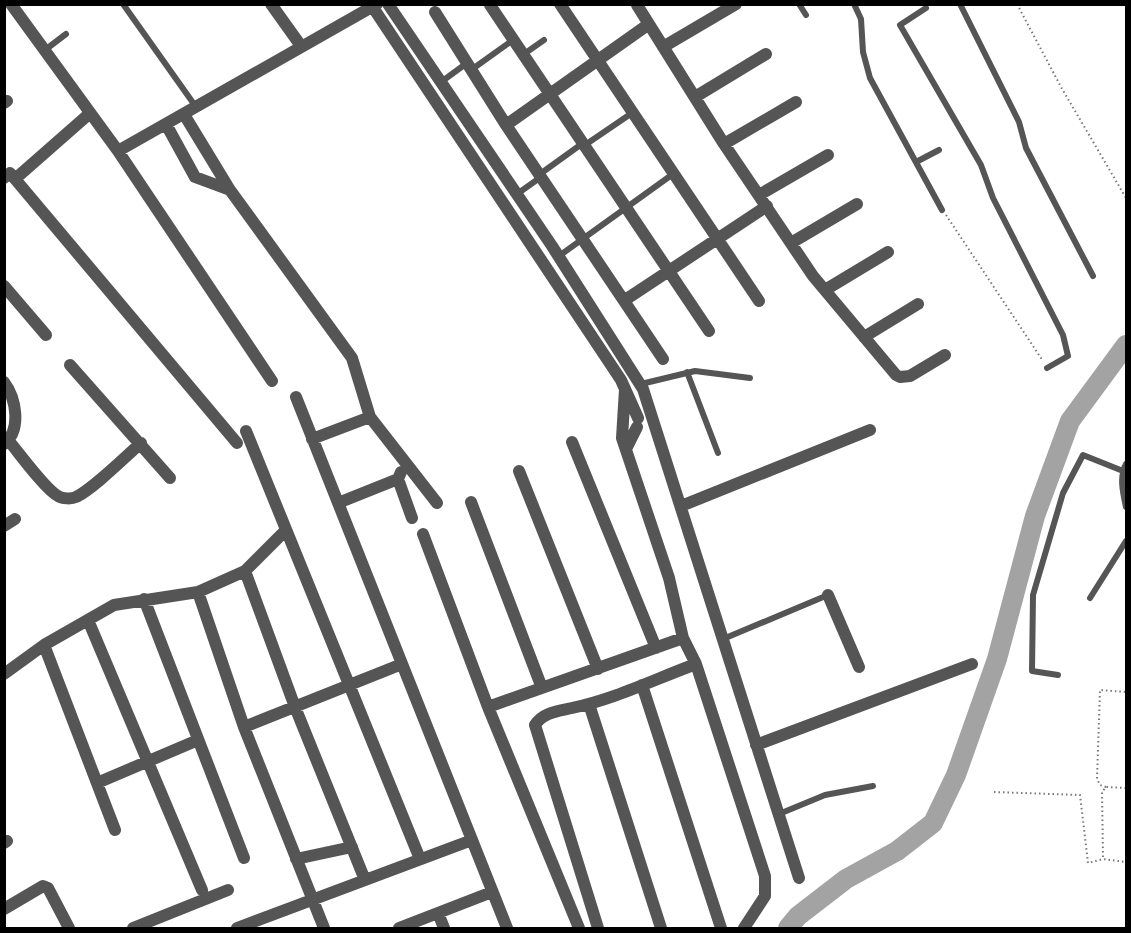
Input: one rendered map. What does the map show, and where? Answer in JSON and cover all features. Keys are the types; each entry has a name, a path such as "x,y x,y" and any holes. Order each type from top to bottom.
{"street":[{"path":"10,4 118,151 272,381"},
{"path":"271,4 301,46"},
{"path":"388,4 559,256 641,384 799,878"},
{"path":"560,4 759,301"},
{"path":"663,47 736,4"},
{"path":"118,151 185,116 374,5 621,380 637,423 626,449"},
{"path":"490,5 670,269 709,331"},
{"path":"637,5 724,144 791,243 825,290 864,337 900,377 910,376 945,355"},
{"path":"435,12 506,124 663,359"},
{"path":"506,124 649,24"},
{"path":"694,97 766,54"},
{"path":"724,144 796,102"},
{"path":"89,114 10,178 237,443"},
{"path":"185,116 230,190 352,358 370,417 437,503"},
{"path":"166,126 195,177 230,190"},
{"path":"759,195 828,155"},
{"path":"791,243 857,204"},
{"path":"625,300 767,206"},
{"path":"825,290 888,252"},
{"path":"4,286 46,335"},
{"path":"864,337 918,304"},
{"path":"70,365 170,478"},
{"path":"4,382 15,399 16,414 7,442 58,497 68,498 82,493 141,443"},
{"path":"625,389 621,423 626,449 669,578 683,639 696,664 765,876 765,896 744,928"},
{"path":"296,397 507,928"},
{"path":"312,439 370,417"},
{"path":"681,506 870,430"},
{"path":"246,431 420,859"},
{"path":"572,442 656,648"},
{"path":"338,503 398,479 406,463"},
{"path":"519,471 598,669"},
{"path":"398,479 412,518"},
{"path":"471,502 542,688"},
{"path":"4,674 44,645 114,605 198,592 245,571 286,530"},
{"path":"423,534 488,707 579,928"},
{"path":"245,571 295,707 365,880"},
{"path":"198,592 244,727 324,928"},
{"path":"828,596 859,666"},
{"path":"144,599 244,858"},
{"path":"88,620 202,890"},
{"path":"488,707 683,639"},
{"path":"44,645 115,830"},
{"path":"244,727 402,664"},
{"path":"598,928 535,724 549,713 589,704 696,664"},
{"path":"756,745 972,664"},
{"path":"642,685 721,928"},
{"path":"589,704 661,928"},
{"path":"97,783 198,740"},
{"path":"237,928 264,924 312,900 471,840"},
{"path":"296,859 352,847"},
{"path":"4,909 39,888 48,888 69,928"},
{"path":"133,928 228,890"},
{"path":"399,928 492,892"},
{"path":"438,913 444,928"}],"lane":[{"path":"123,4 197,109"},
{"path":"799,4 806,15"},
{"path":"854,4 861,19 863,52 870,78 942,210"},
{"path":"960,4 1019,122 1026,148 1093,276"},
{"path":"927,6 900,24 981,165 993,198 1063,335 1068,356 1047,368"},
{"path":"43,51 66,34"},
{"path":"441,82 513,39"},
{"path":"524,54 544,40"},
{"path":"517,194 584,143 633,112"},
{"path":"916,162 939,150"},
{"path":"559,256 674,173"},
{"path":"641,384 687,372 750,378"},
{"path":"687,372 718,453"},
{"path":"1058,675 1032,671 1033,595 1063,493 1083,455 1123,471"},
{"path":"1126,464 1123,471 1126,507"},
{"path":"1090,598 1126,542"},
{"path":"723,639 828,596"},
{"path":"778,814 825,795 873,786"}],"path":[{"path":"1017,4 1060,87 1126,198"},
{"path":"942,210 1047,368"},
{"path":"1126,692 1100,690 1097,779 1100,785 1106,787 1126,788"},
{"path":"1103,859 1102,792 1106,787"},
{"path":"994,792 1080,795 1084,846 1088,863 1103,859 1126,862"}],"waterway":[{"path":"788,928 798,916 846,879 897,851 933,823 956,775 997,659 1035,516 1070,421 1126,345"}]}
